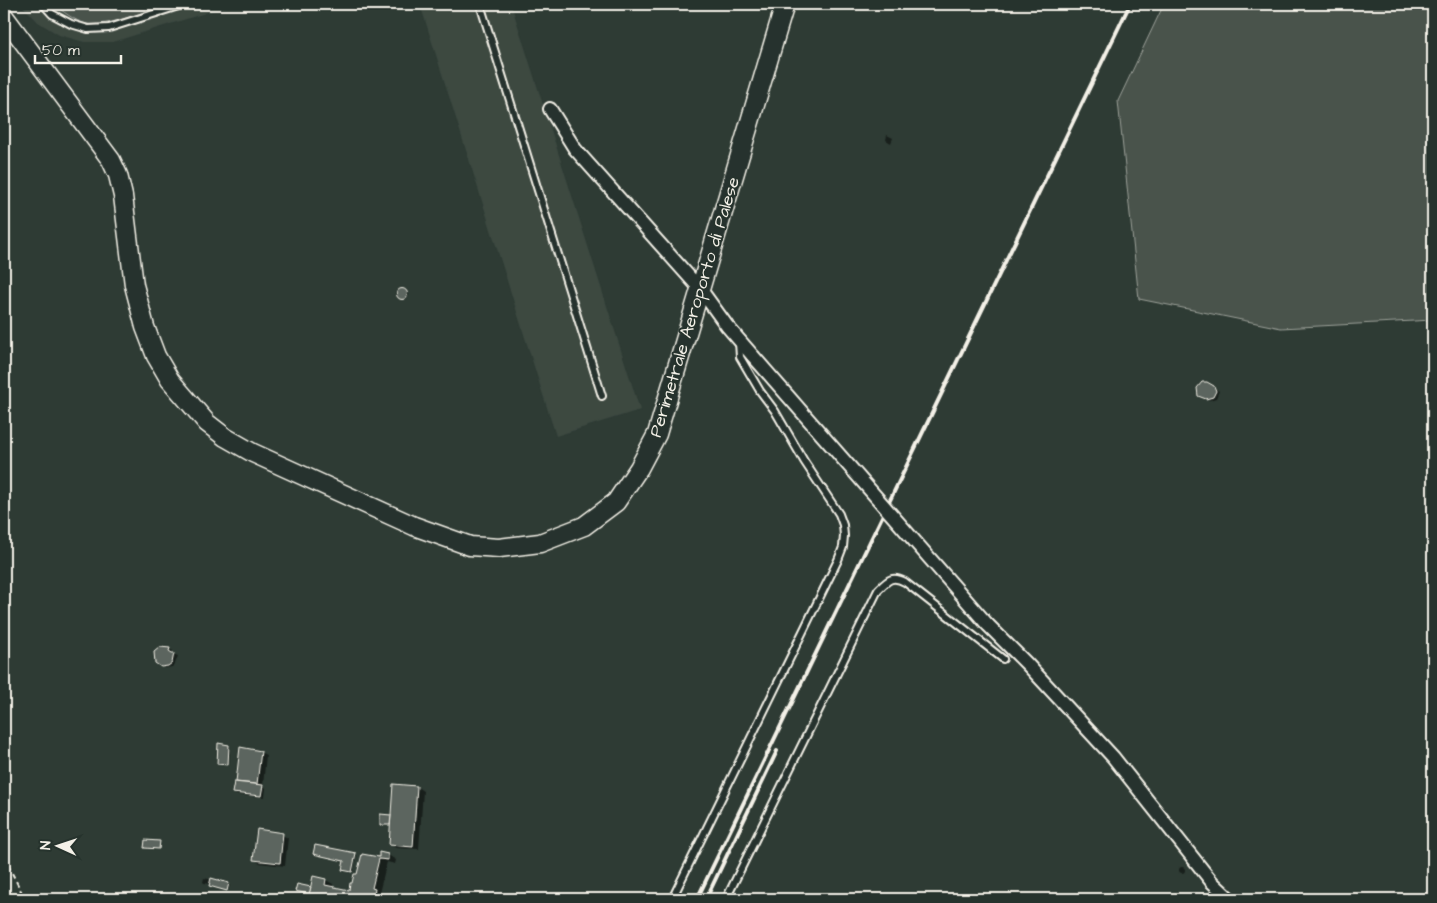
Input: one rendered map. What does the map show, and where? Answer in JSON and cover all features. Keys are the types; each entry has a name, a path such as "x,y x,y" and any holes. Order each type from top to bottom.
{"street":[{"name":"Perimetrale Aeroporto di Palese","path":"4,16 111,160 118,175 123,196 134,285 145,327 156,356 170,380 207,423 253,453 414,526 470,546 499,548 540,543 584,526 616,502 640,468 657,434 785,4"},
{"path":"550,109 574,149 701,290 727,326 987,624 1113,756 1212,882 1230,899"}],"lane":[{"path":"42,4 52,14 88,30 109,28 185,4"},
{"path":"480,4 602,396"},
{"path":"672,899 843,547 843,525 839,514 740,357 739,340"},
{"path":"726,899 878,590 884,583 891,578 905,582 1004,659"}],"path":[{"path":"4,857 25,899"}],"shaded area":[{"path":"21,4 234,4 113,42 84,42 59,35 38,22"},
{"path":"53,4 167,4 116,21 87,24 69,16"},
{"path":"420,4 511,4 640,410 556,436"},
{"path":"1164,4 1433,4 1433,320 1281,328 1139,299 1118,101"}],"building":[{"path":"402,288 408,294 402,300 396,294"},
{"path":"1202,382 1207,382 1214,386 1216,391 1213,397 1206,399 1198,396 1197,388"},
{"path":"160,647 170,648 169,651 174,653 172,663 168,666 161,667 155,663 154,652"},
{"path":"218,743 229,745 228,765 217,764"},
{"path":"240,747 261,751 257,784 236,782"},
{"path":"234,782 263,785 261,796 232,793"},
{"path":"393,784 417,786 413,847 389,845"},
{"path":"380,814 391,815 390,825 380,825"},
{"path":"257,829 283,833 280,863 253,860"},
{"path":"145,840 160,841 159,849 144,848"},
{"path":"315,845 356,853 352,872 342,870 344,861 313,854"},
{"path":"379,852 388,854 388,860 379,859 372,888 375,889 373,899 308,899 313,876 326,879 325,885 349,890 354,874 357,874 362,854 379,857"},
{"path":"211,878 229,883 227,891 209,886"},
{"path":"297,884 311,887 309,894 295,891"}],"railway":[{"path":"697,899 1130,4"},
{"path":"706,899 777,751"}]}
